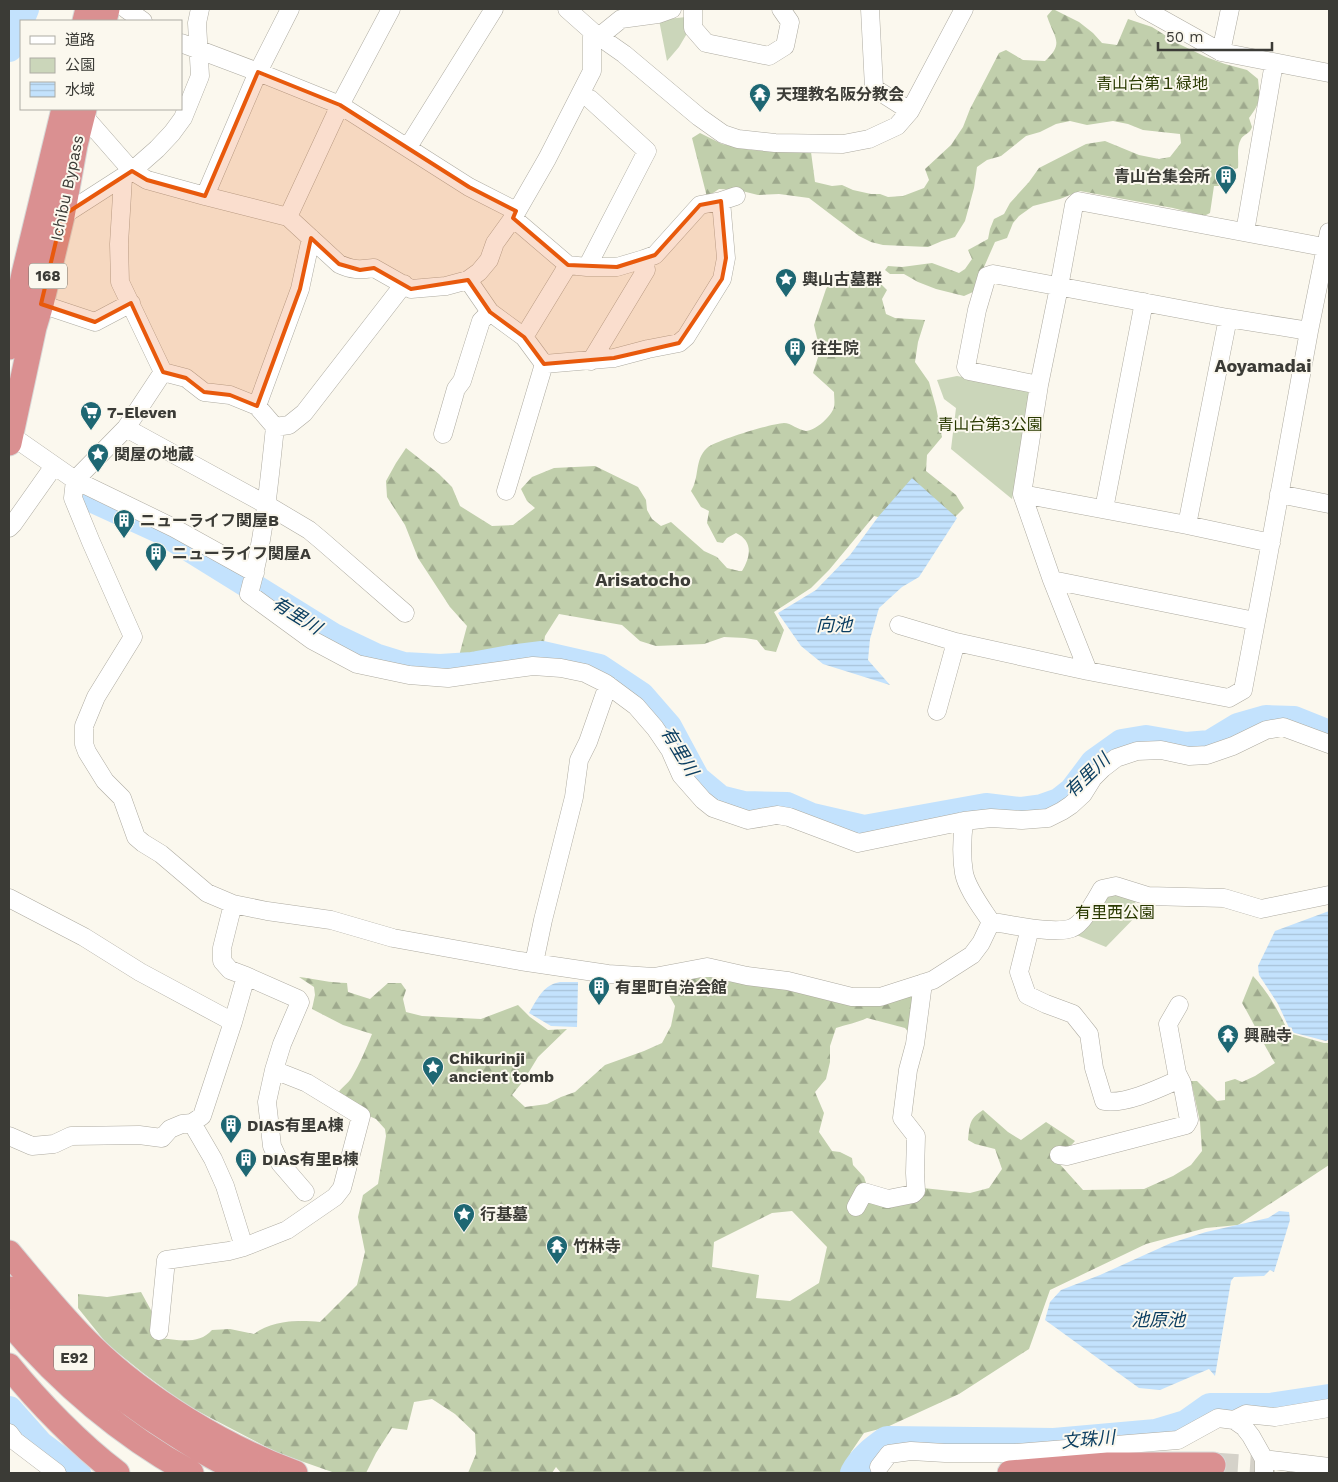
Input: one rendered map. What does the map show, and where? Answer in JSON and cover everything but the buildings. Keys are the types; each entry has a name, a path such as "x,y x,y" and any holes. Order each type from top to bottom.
{"highway":[{"name":"Ichibu Bypass","path":"9,437 62,216 75,145 77,111"},
{"name":"Ichibu Bypass","path":"9,347 24,274 77,111"},
{"path":"9,1253 58,1311 94,1348 129,1378 162,1403 202,1428 241,1450 295,1473"},
{"name":"E92","path":"9,1289 69,1354 107,1386 149,1417 192,1445 246,1473"},
{"name":"E92","path":"9,1322 59,1375 93,1406 136,1438 191,1473"},
{"path":"9,1366 30,1391 117,1473"},
{"path":"1010,1473 1108,1466 1213,1465"}],"street":[{"path":"126,9 141,20"},
{"path":"62,216 127,175 172,134 183,118 200,76 197,23 200,9"},
{"path":"205,196 258,72 290,9"},
{"path":"288,217 340,105 391,9"},
{"path":"408,147 494,9"},
{"path":"567,9 699,117 723,134 738,139 803,144 843,144 869,139 897,126 910,111 964,9"},
{"path":"77,111 127,175 288,217 338,264 346,268 360,270 374,268 411,289 446,286 468,280 479,272 489,260 495,244 548,159 592,71 592,37 621,19 658,14 672,9"},
{"path":"694,9 693,28 706,43 769,56 785,46 790,22 781,9"},
{"path":"870,9 874,88 910,111"},
{"path":"1144,9 1220,52 1329,73"},
{"path":"1220,52 1230,9"},
{"path":"182,44 340,105 515,214 568,265 617,267 644,260 655,255 700,205 728,198 726,258 722,279 686,337 679,343 614,358 544,364"},
{"path":"1245,232 1274,63"},
{"path":"587,267 647,150 590,99"},
{"path":"127,175 119,244 120,282 163,372 186,378 204,392 230,395 257,406 276,428 267,505 255,573 249,594 312,640 358,664 409,675 448,678 533,666 561,668 585,674 608,685 636,706 670,750 682,774 703,800 713,808 748,820 777,815 788,817 858,843 964,821 991,818 1022,820 1048,818 1071,805 1083,794 1093,778 1116,758 1137,751 1161,750 1188,756 1207,755 1233,746 1266,730 1283,727 1329,744"},
{"path":"899,625 956,642 1088,671 1230,698 1243,690 1309,332 1328,242 1245,232 1078,201 1074,205 1039,384 1022,494 1052,580 1088,671"},
{"path":"257,406 300,289 311,238"},
{"path":"591,361 646,270 644,260"},
{"path":"524,337 568,265"},
{"path":"1039,384 970,371 966,367 977,310 988,276 993,274 1309,332"},
{"path":"468,280 490,312 524,337 544,364"},
{"path":"276,428 289,425 304,412 404,284"},
{"path":"1104,509 1144,302"},
{"path":"41,304 95,322 130,303"},
{"path":"443,434 456,389 462,381 481,321 490,312"},
{"path":"1188,525 1228,318"},
{"path":"506,491 544,364"},
{"path":"163,372 126,428 75,480 73,498 90,542 133,637 96,697 84,726 84,744 105,781 122,798 136,837 161,854 207,893 233,904 331,920 393,938 534,963 608,974 654,977 707,967 747,976 788,981 852,997 880,997 933,980 972,955 981,943 991,922"},
{"path":"126,428 309,530 405,613"},
{"path":"9,437 75,480 174,528 255,573"},
{"path":"9,528 54,466"},
{"path":"1022,494 1188,525 1271,543"},
{"path":"1279,494 1329,504"},
{"path":"1052,580 1255,621"},
{"path":"937,711 956,642"},
{"path":"534,963 574,797 579,760 588,742 608,685"},
{"path":"964,821 962,842 964,874 991,922"},
{"path":"991,922 1052,930 1072,928 1080,922 1102,889 1116,886 1148,896 1224,898 1261,909 1329,895"},
{"path":"9,898 84,937 140,972 233,1022"},
{"path":"233,904 222,948 222,961 230,970 298,999 300,1002 282,1044 267,1102 272,1146 280,1163 305,1192"},
{"path":"1030,928 1019,972 1027,995 1073,1014 1089,1034 1094,1068 1104,1101 1111,1103 1142,1095 1180,1080"},
{"path":"9,1136 32,1146 54,1144 71,1136 139,1135 162,1138 170,1129 192,1122 202,1116 246,976"},
{"path":"856,1207 864,1192 888,1198 913,1194 916,1191 916,1136 902,1118 923,983"},
{"path":"1059,1155 1066,1156 1186,1125 1189,1120 1182,1083 1177,1073 1168,1024 1180,1006"},
{"path":"159,1331 166,1260 229,1251 287,1230 335,1197 342,1188 361,1116 307,1083 274,1070"},
{"path":"192,1122 222,1179 244,1247"},
{"path":"1234,1420 1246,1414 1275,1417 1329,1408"},
{"path":"879,1467 889,1454 911,1451 1015,1453 1178,1440 1218,1418 1234,1420 1244,1427 1251,1436 1264,1466 1329,1469"},
{"path":"9,1433 15,1441 57,1473"},
{"path":"1323,1473 1329,1469"}],"highlighted area":[{"path":"258,72 340,105 469,187 516,211 513,218 568,265 617,267 655,255 700,205 721,201 726,258 722,279 679,343 614,358 544,364 524,337 490,312 468,280 411,289 374,268 360,270 339,264 311,238 300,289 257,406 230,395 204,392 186,378 163,372 131,303 95,322 41,304 62,216 132,171 147,180 205,196"}],"green space":[{"name":"青山台第１緑地","path":"1053,9 1079,22 1102,43 1117,45 1128,19 1152,27 1179,44 1206,57 1247,70 1258,79 1259,100 1249,118 1252,127 1239,142 1238,168 1224,174 1221,186 1214,186 1210,213 1204,216 1173,208 1080,191 1060,199 1033,206 1013,223 1007,238 995,242 973,292 964,296 936,289 904,274 890,274 885,270 888,266 902,267 932,263 959,273 965,269 972,259 968,250 988,239 994,219 1004,214 1010,203 1039,168 1086,144 1105,141 1139,155 1159,159 1170,157 1181,143 1180,134 1143,130 1113,121 1087,125 1070,121 1056,124 1026,136 1001,156 987,160 977,167 974,188 965,221 955,237 928,247 883,245 871,242 859,236 809,198 779,194 758,195 738,190 719,189 707,197 692,138 700,133 722,144 751,150 811,152 815,182 832,186 842,185 853,190 888,197 903,196 924,188 929,180 925,169 951,145 963,127 970,109 999,53 1006,50 1023,60 1045,61 1051,55 1055,49 1056,40 1047,16"},
{"path":"686,17 689,30 679,47 667,61 659,20"},
{"path":"858,270 862,283 880,283 887,290 882,299 886,314 895,318 925,320 918,342 915,362 929,382 942,437 927,455 926,471 956,495 964,508 955,517 886,519 874,516 829,570 811,588 774,612 784,630 776,652 765,650 757,640 745,638 724,637 704,644 656,646 640,641 622,625 559,614 545,636 543,650 519,650 462,661 459,656 467,626 450,607 418,558 405,525 387,497 386,481 406,448 439,474 452,487 460,506 492,526 513,525 535,508 527,501 521,489 532,477 554,468 595,466 638,487 646,500 647,510 652,519 661,526 671,522 704,551 717,557 727,568 742,571 749,554 748,545 745,540 736,533 727,538 723,543 717,542 707,523 709,511 701,507 691,491 694,486 700,458 707,448 713,445 767,426 784,423 806,431 818,426 827,419 833,411 834,392 813,373 820,351 814,325 826,289 835,274"},
{"name":"青山台第3公園","path":"957,376 1027,388 1031,395 1012,499 951,449 956,408 944,399 937,380"},
{"name":"有里西公園","path":"1115,893 1136,899 1135,905 1144,908 1106,947 1074,934 1101,900"},
{"path":"703,974 793,986 914,991 911,1035 905,1028 867,1018 836,1028 830,1046 830,1062 826,1079 815,1092 824,1113 819,1132 832,1151 840,1152 852,1158 853,1165 864,1177 867,1186 862,1194 923,1188 970,1193 989,1188 1002,1169 995,1149 975,1144 968,1140 971,1122 983,1110 1008,1132 1021,1140 1046,1122 1075,1141 1057,1161 1083,1190 1144,1189 1173,1176 1191,1165 1202,1151 1200,1122 1191,1081 1197,1081 1217,1101 1225,1100 1225,1082 1235,1079 1242,1082 1275,1063 1242,1003 1253,976 1273,1003 1289,1033 1329,1043 1329,1165 1238,1225 1206,1228 1146,1244 1050,1290 1029,1349 959,1394 887,1427 864,1433 851,1452 843,1473 561,1473 556,1467 552,1473 468,1473 476,1454 475,1433 455,1414 432,1399 414,1402 407,1430 392,1428 366,1473 335,1473 278,1453 186,1405 107,1344 78,1308 78,1294 107,1297 141,1292 152,1312 152,1328 160,1338 195,1340 207,1335 212,1330 230,1329 254,1334 269,1326 286,1322 320,1322 357,1285 365,1252 358,1217 363,1195 378,1184 386,1136 385,1129 376,1119 337,1095 352,1077 372,1034 343,1025 312,1009 315,995 314,987 299,977 347,983 348,992 370,999 388,983 401,983 406,990 403,999 406,1012 422,1016 481,1019 518,1005 530,1017 548,1030 567,1029 538,1057 512,1095 525,1107 547,1104 575,1092 605,1065 662,1043 671,1026 675,1006 662,982","holes":["792,1211 827,1247 819,1283 790,1301 756,1298 759,1275 712,1267 714,1242 772,1213"]}],"water":[{"name":"向池","path":"912,478 957,518 919,577 902,587 879,608 870,639 868,660 890,685 823,664 801,646 778,613 816,590 850,555 878,517"},
{"path":"1329,911 1329,1039 1326,1041 1291,1032 1278,1004 1259,975 1258,966 1275,931"},
{"path":"560,982 578,982 577,1027 551,1026 529,1013 545,989"},
{"name":"池原池","path":"1279,1211 1289,1212 1290,1220 1274,1272 1270,1270 1264,1276 1234,1277 1231,1281 1215,1376 1209,1369 1160,1390 1139,1388 1045,1320 1050,1302 1061,1290 1100,1275 1171,1243 1206,1232 1268,1218"}],"waterway":[{"path":"20,20 25,9"},
{"path":"9,48 20,21"},
{"name":"有里川","path":"80,493 161,530 333,637 375,657 404,666 440,668 472,666 542,655 599,668 641,696 668,727 696,779 720,799 744,805 787,806 812,817 864,829 986,807 1020,811 1042,808 1059,802 1073,791 1094,763 1122,743 1146,739 1186,746 1210,744 1238,727 1266,719 1294,720 1329,734"},
{"name":"文珠川","path":"854,1473 864,1459 887,1440 1054,1442 1156,1433 1186,1424 1210,1407 1270,1407 1329,1398"},
{"name":"文珠川","path":"9,1410 40,1445 77,1473"}],"tunnel":[{"path":"1213,1465 1290,1470"}],"place":[{"name":"天理教名阪分教会","path":"760,113"},
{"name":"青山台集会所","path":"1226,195"},
{"name":"輿山古墓群","path":"786,298"},
{"name":"往生院","path":"795,367"},
{"name":"7-Eleven","path":"91,431"},
{"name":"関屋の地蔵","path":"98,473"},
{"name":"ニューライフ関屋B","path":"124,539"},
{"name":"ニューライフ関屋A","path":"156,572"},
{"name":"有里町自治会館","path":"599,1006"},
{"name":"興融寺","path":"1228,1054"},
{"name":"Chikurinji ancient tomb","path":"433,1086"},
{"name":"DIAS有里A棟","path":"231,1144"},
{"name":"DIAS有里B棟","path":"246,1178"},
{"name":"行基墓","path":"464,1233"},
{"name":"竹林寺","path":"557,1265"}],"district":[{"name":"Aoyamadai","path":"1263,365"},
{"name":"Arisatocho","path":"643,579"}]}
